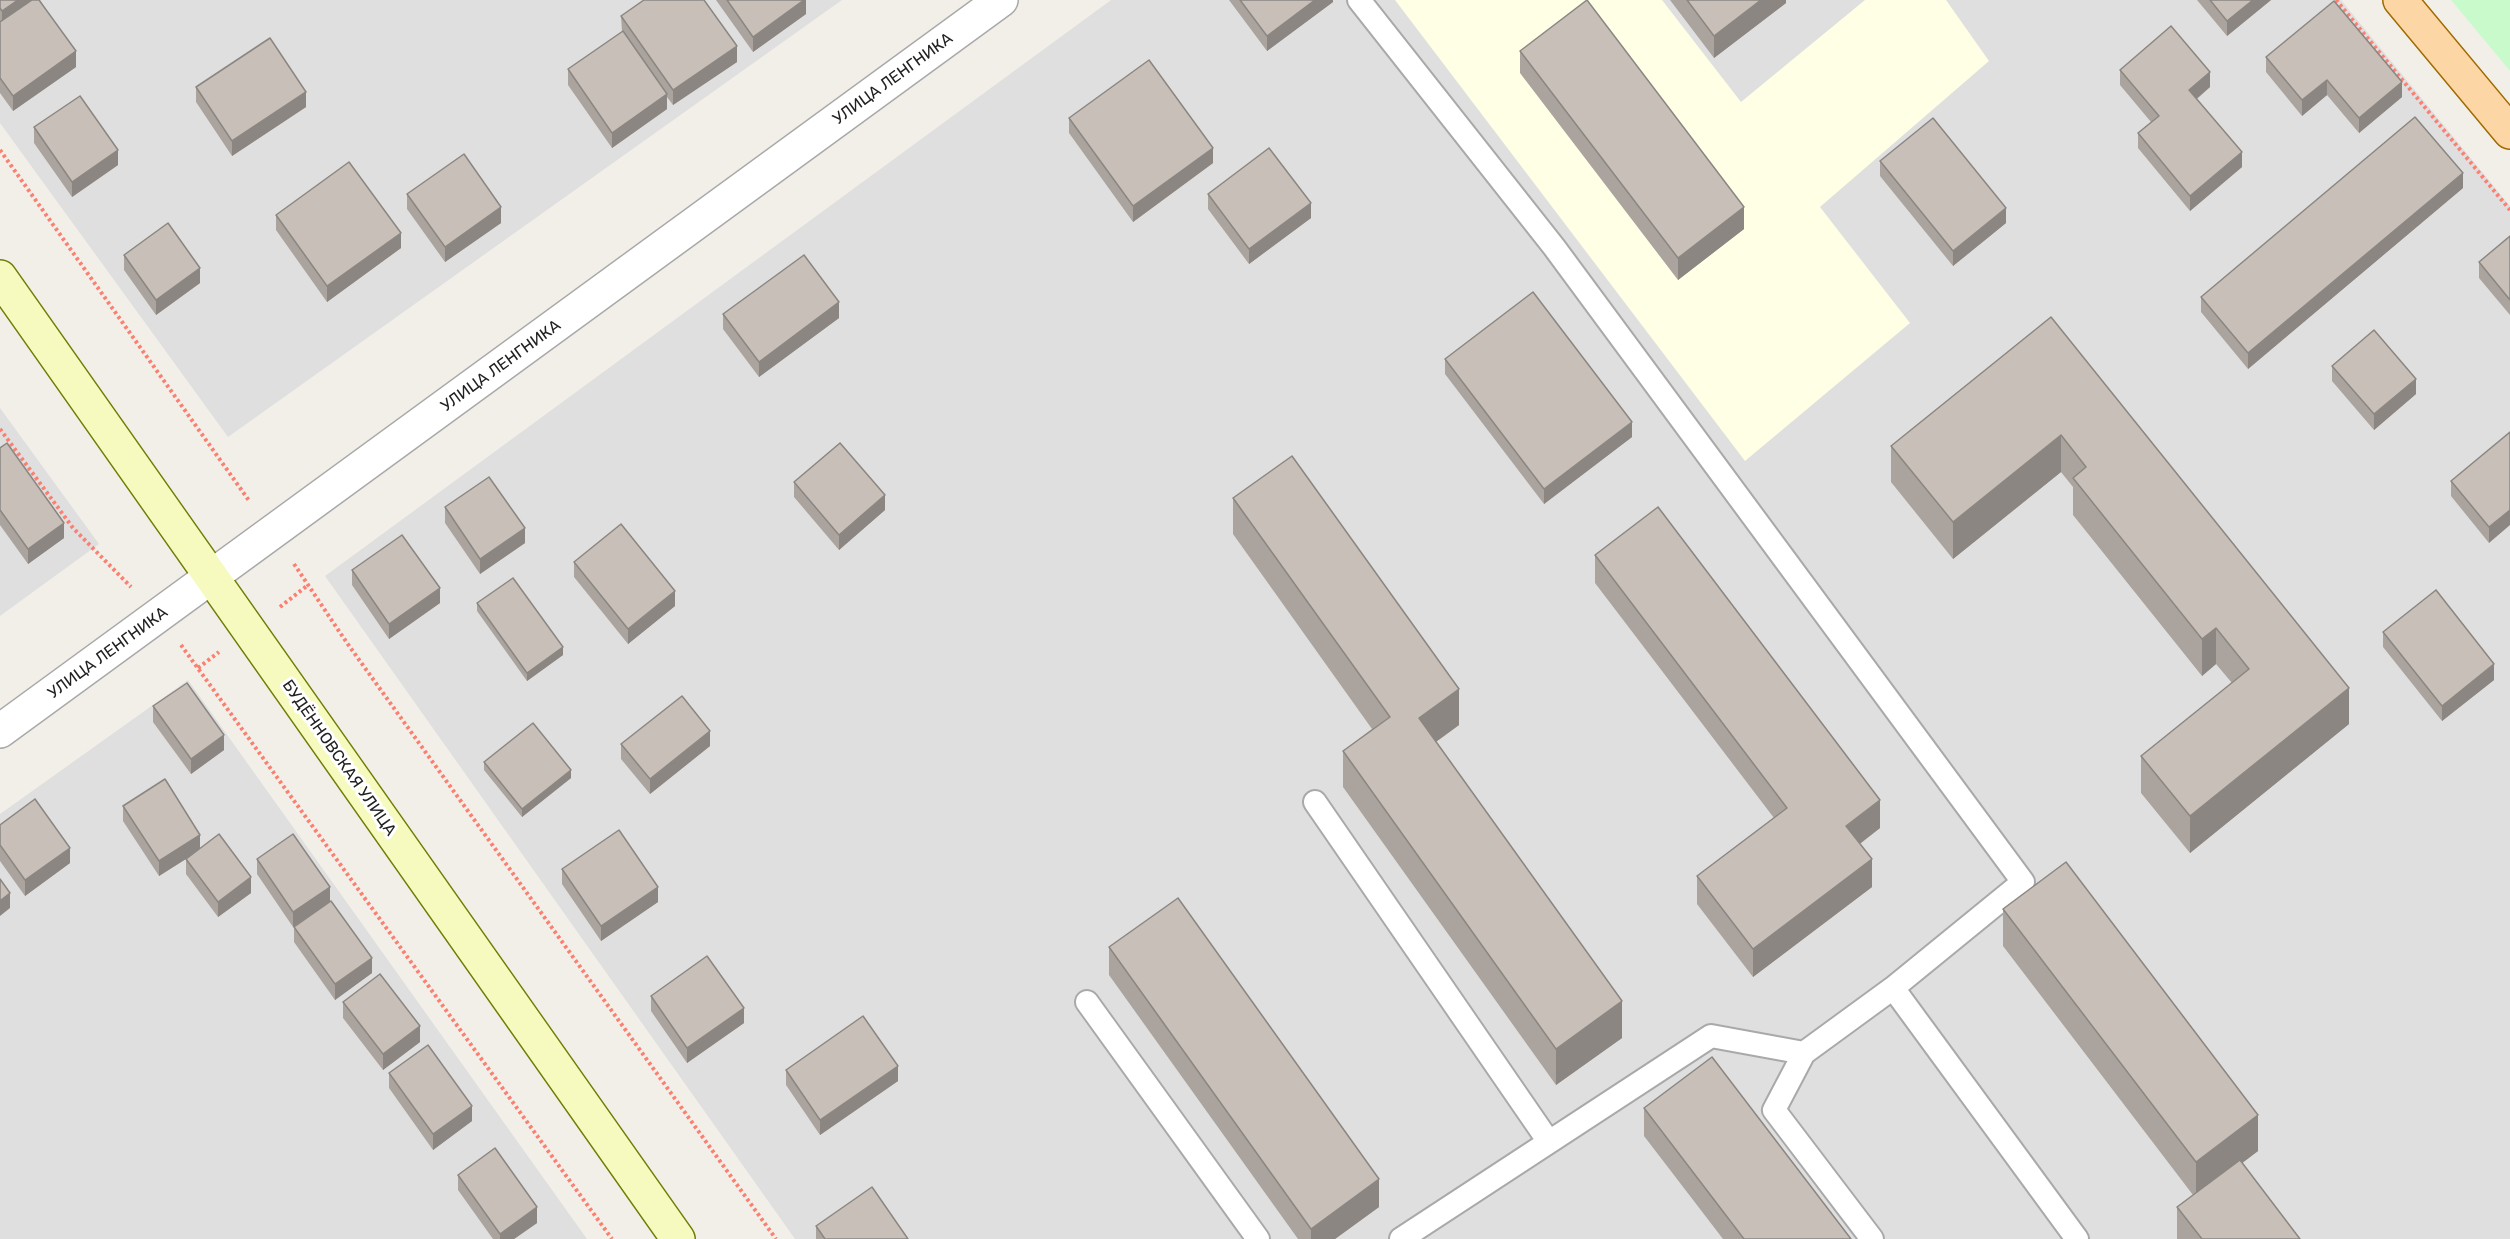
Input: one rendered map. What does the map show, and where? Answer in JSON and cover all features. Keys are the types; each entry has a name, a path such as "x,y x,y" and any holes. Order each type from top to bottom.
{"main road":[{"path":"2400,0 2510,132"}],"street":[{"name":"УЛИЦА ЛЕНГНИКА","path":"0,732 1002,0"},
{"name":"БУДЁННОВСКАЯ УЛИЦА","path":"0,278 678,1239"}],"lane":[{"path":"1359,0 1554,246 2023,882 1893,988 1804,1053 1774,1110 1872,1239"},
{"path":"1315,802 1548,1142"},
{"path":"1893,988 2078,1239"},
{"path":"1087,1002 1258,1239"},
{"path":"1401,1239 1710,1036 1804,1053"}],"path":[{"path":"2336,0 2510,210"},
{"path":"0,150 273,533 347,643 776,1239"},
{"path":"0,429 73,528 160,615 612,1239"}],"shaded area":[{"path":"0,0 842,0 228,437 0,123"},
{"path":"1111,0 2341,0 2510,206 2510,1239 795,1239 325,576"},
{"path":"1395,0 1662,0 1741,102 1865,0 1946,0 1989,61 1820,207 1910,323 1745,461"},
{"path":"0,408 99,544 0,616"},
{"path":"188,680 587,1239 0,1239 0,814"}],"green space":[{"path":"2451,0 2510,0 2510,71"}],"building":[{"path":"0,0 18,0 2,11"},
{"path":"32,0 39,0 76,51 13,96 0,78 0,22"},
{"path":"644,0 704,0 737,46 673,90 621,16"},
{"path":"727,0 804,0 753,37"},
{"path":"1240,0 1315,0 1267,36"},
{"path":"1587,0 1744,207 1678,258 1520,51"},
{"path":"1687,0 1761,0 1714,36"},
{"path":"2210,0 2253,0 2227,21"},
{"path":"2334,1 2402,82 2359,118 2327,80 2302,100 2266,57"},
{"path":"2171,26 2210,72 2189,90 2242,152 2190,196 2138,133 2159,116 2120,70"},
{"path":"623,31 667,94 612,133 568,69"},
{"path":"270,38 306,92 232,141 196,87"},
{"path":"1149,60 1213,148 1133,206 1069,118"},
{"path":"80,96 118,150 72,182 34,127"},
{"path":"2415,117 2463,173 2248,353 2201,297"},
{"path":"1933,118 2006,208 1953,251 1880,161"},
{"path":"1269,148 1311,203 1249,249 1208,194"},
{"path":"464,154 501,207 445,247 407,194"},
{"path":"349,162 401,233 327,286 276,215"},
{"path":"168,223 200,268 156,300 124,255"},
{"path":"2510,236 2510,300 2479,262"},
{"path":"804,255 839,302 759,362 723,314"},
{"path":"1533,292 1632,422 1544,489 1445,359"},
{"path":"2051,317 2349,688 2190,816 2141,756 2249,669 2216,628 2202,639 2073,478 2086,467 2061,435 1953,522 1891,446"},
{"path":"2374,330 2416,379 2374,414 2332,366"},
{"path":"2510,432 2510,510 2489,527 2451,481"},
{"path":"7,443 64,523 28,549 0,510 0,448"},
{"path":"840,443 885,495 839,535 794,482"},
{"path":"1292,456 1459,689 1419,718 1622,1001 1556,1049 1343,751 1390,717 1233,498"},
{"path":"489,477 525,528 480,559 445,507"},
{"path":"1658,507 1880,800 1846,826 1872,859 1753,949 1697,876 1787,808 1595,555"},
{"path":"621,524 675,591 628,629 574,562"},
{"path":"402,535 440,588 389,624 352,570"},
{"path":"513,578 563,647 527,673 477,603"},
{"path":"2436,590 2494,664 2442,706 2383,632"},
{"path":"187,683 224,735 191,759 153,706"},
{"path":"682,696 710,731 650,779 621,744"},
{"path":"533,723 571,770 522,809 484,762"},
{"path":"165,779 200,835 159,861 123,806"},
{"path":"35,799 70,848 25,880 0,845 0,825"},
{"path":"619,830 658,887 601,926 562,869"},
{"path":"219,834 251,877 218,902 186,859"},
{"path":"293,834 330,887 293,912 257,859"},
{"path":"2066,862 2258,1115 2196,1162 2003,909"},
{"path":"0,879 10,893 0,901"},
{"path":"1178,898 1379,1179 1311,1229 1109,947"},
{"path":"331,901 372,958 335,984 294,927"},
{"path":"707,956 744,1008 687,1048 651,996"},
{"path":"380,974 420,1026 383,1054 343,1002"},
{"path":"863,1016 898,1066 820,1120 786,1070"},
{"path":"428,1045 472,1106 433,1134 389,1073"},
{"path":"1712,1057 1851,1239 1744,1239 1644,1108"},
{"path":"495,1148 537,1207 500,1234 458,1175"},
{"path":"2240,1160 2300,1239 2202,1239 2177,1207"},
{"path":"872,1187 908,1239 825,1239 816,1226"}]}
